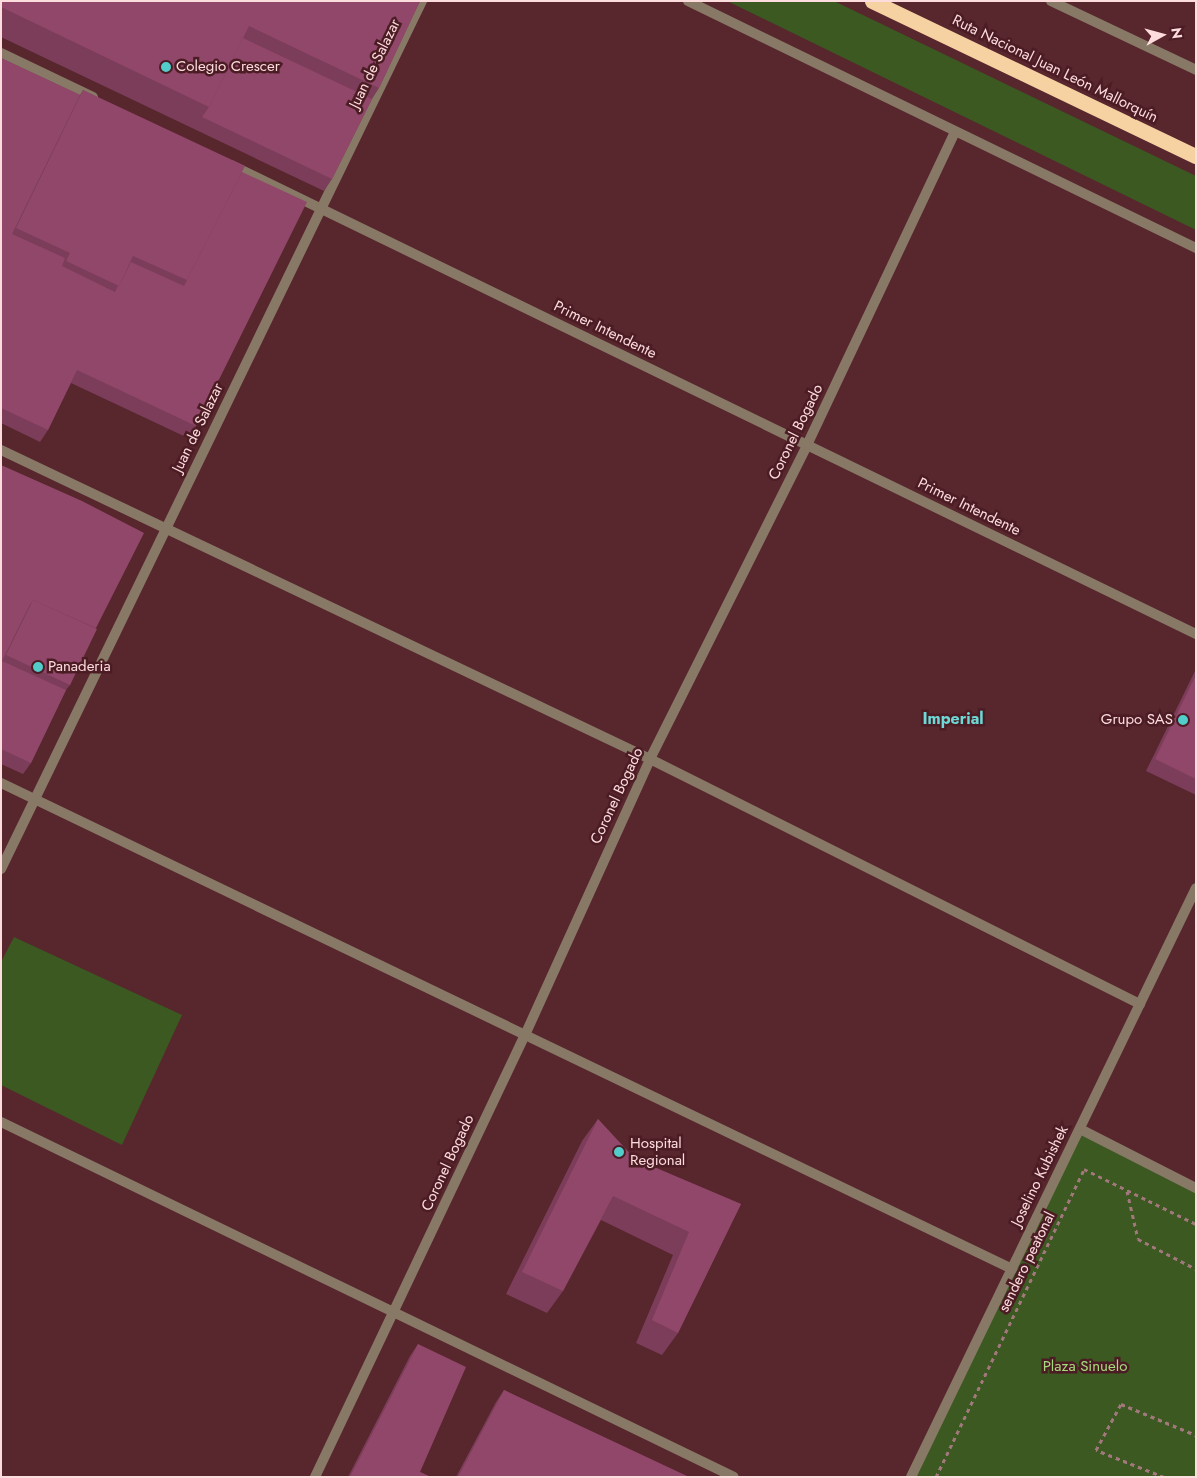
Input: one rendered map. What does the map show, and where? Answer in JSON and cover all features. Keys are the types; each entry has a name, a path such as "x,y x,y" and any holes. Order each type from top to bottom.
{"highway":[{"name":"Ruta Nacional Juan León Mallorquín","path":"872,1 1196,156"}],"street":[{"name":"Juan de Salazar","path":"1,869 422,1"},
{"path":"688,1 1196,248"},
{"path":"1051,1 1196,70"},
{"path":"1,53 99,101"},
{"name":"Coronel Bogado","path":"315,1477 526,1035 650,759 807,445 955,132"},
{"name":"Primer Intendente","path":"224,161 1196,634"},
{"path":"1,450 650,759 1140,1004"},
{"path":"1,783 1012,1269"},
{"name":"Joselino Kubishek","path":"911,1477 1196,888"},
{"path":"1,1122 734,1477"},
{"path":"1080,1129 1196,1188"}],"path":[{"name":"sendero peatonal","path":"936,1477 1084,1169 1196,1224"},
{"path":"1127,1190 1138,1239 1196,1268"},
{"path":"1164,1477 1096,1450 1121,1404 1196,1435"}],"green space":[{"path":"727,1 834,1 1196,176 1196,230"},
{"path":"14,937 182,1015 122,1145 1,1085 1,962"},
{"name":"Plaza Sinuelo","path":"1080,1129 1196,1188 1196,1477 911,1477"}],"building":[{"path":"1,1 420,1 379,88 249,26 209,107 1,7"},
{"path":"243,38 372,99 332,179 202,117 209,107"},
{"path":"1,58 80,95 12,234 65,258 62,266 115,292 131,262 184,286 242,172 307,202 196,426 77,370 48,430 1,408"},
{"path":"83,90 245,166 187,280 133,256 119,286 66,261 70,253 16,228"},
{"path":"1,465 82,501 144,533 96,628 33,600 29,606 2,661 66,690 31,763 1,749"},
{"name":"Panaderia","path":"33,600 97,629 70,685 6,655"},
{"name":"Grupo SAS","path":"1196,675 1196,779 1155,759"},
{"path":"598,1119 635,1159 741,1204 678,1333 652,1320 689,1232 613,1196 563,1291 522,1272"},
{"path":"418,1344 466,1367 420,1472 431,1477 350,1477"},
{"path":"504,1390 687,1476 688,1477 458,1477"}],"place":[{"name":"Colegio Crescer","path":"166,67"},
{"name":"Panaderia","path":"38,667"},
{"name":"Grupo SAS","path":"1183,720"},
{"name":"Hospital Regional","path":"619,1152"}],"district":[{"name":"Imperial","path":"953,719"}]}
